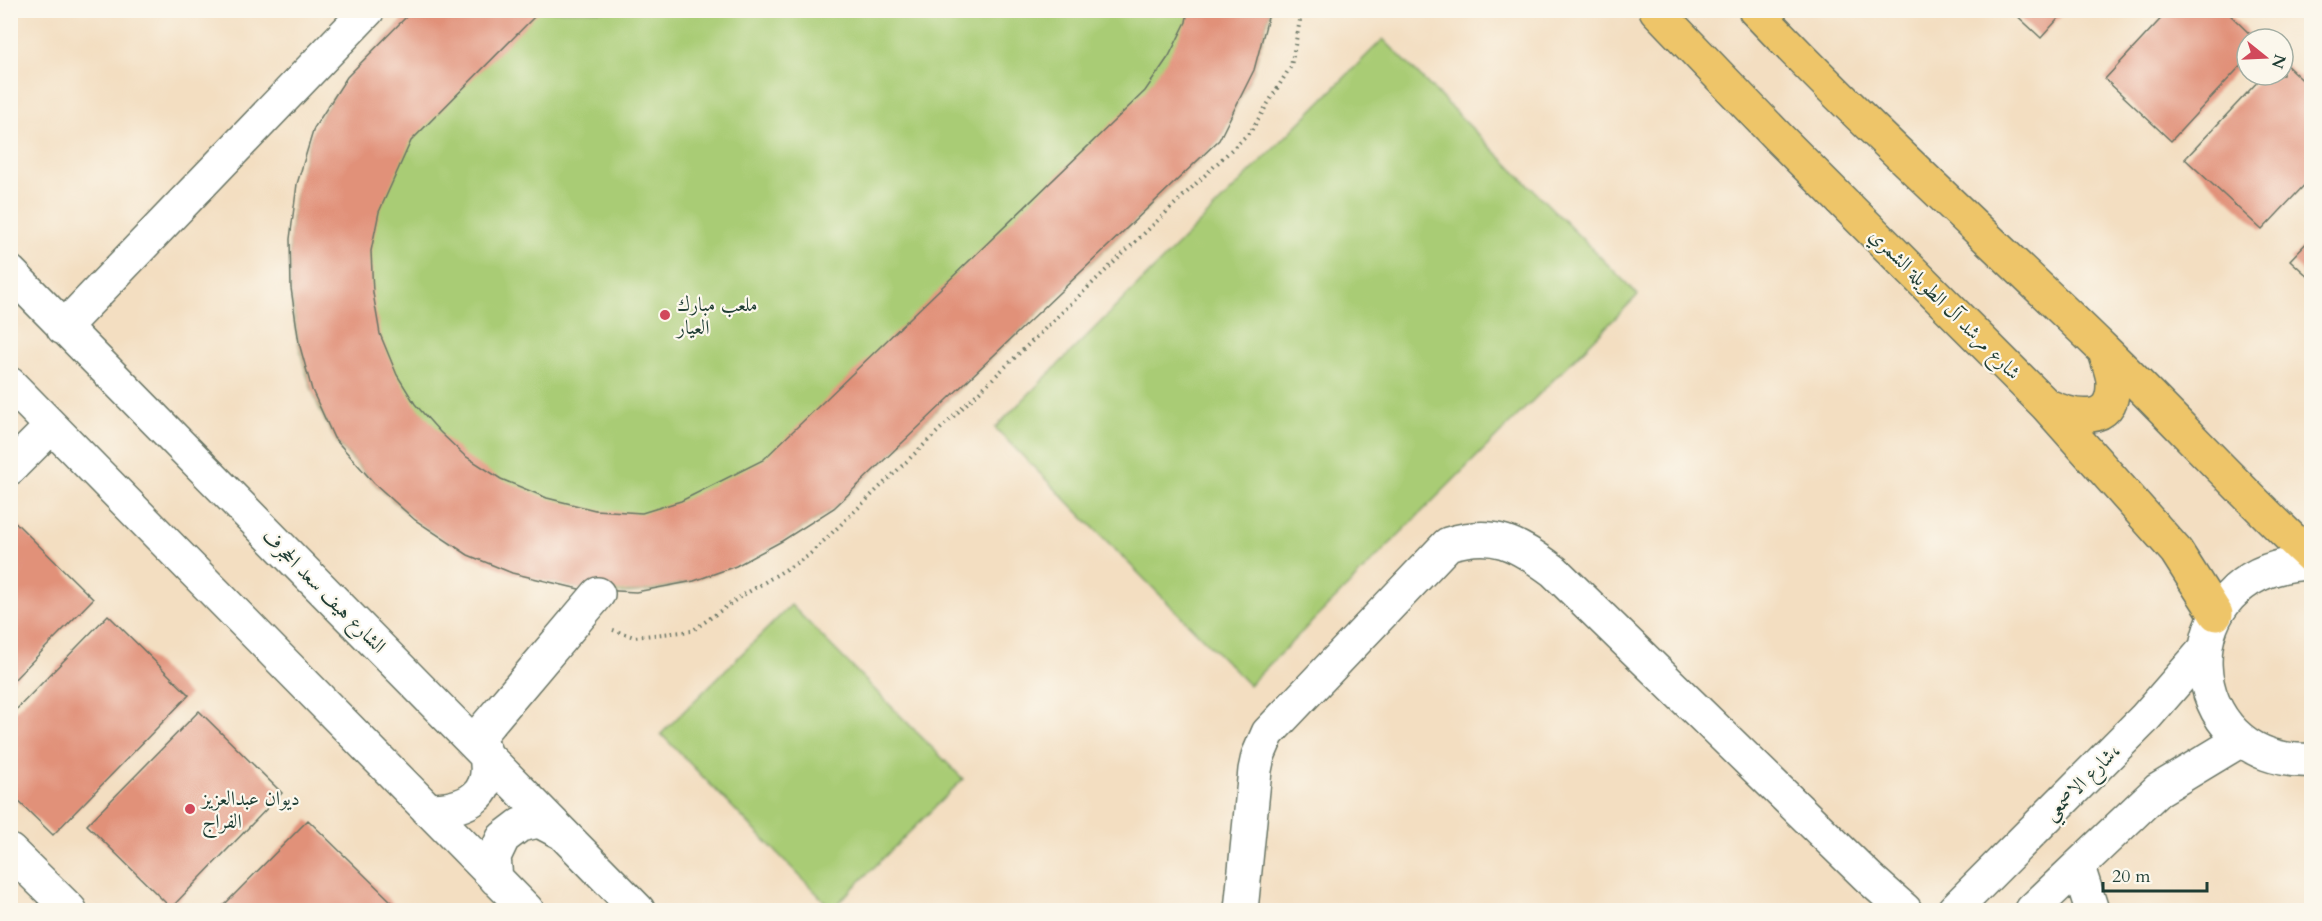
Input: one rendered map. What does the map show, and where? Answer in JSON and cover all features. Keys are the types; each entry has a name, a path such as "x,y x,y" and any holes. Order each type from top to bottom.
{"main road":[{"name":"شارع مرشد آل الطويلة الشمري","path":"1656,10 1778,137 2046,405 2176,551 2216,614"},
{"path":"1755,10 1809,66 2105,351 2250,500 2312,560"},
{"path":"2046,405 2080,417 2092,417 2103,410 2110,398 2113,382 2105,351"}],"street":[{"path":"63,328 368,10"},
{"name":"الشارع هيف سعد الحجرف","path":"10,272 638,910"},
{"path":"10,384 527,910"},
{"path":"10,468 51,427"},
{"path":"1241,910 1255,770 1258,756 1268,733 1448,544 1473,536 1501,541 1527,551 1554,571 1869,879 1905,910"},
{"path":"2312,560 2287,563 2258,572 2234,590 2216,614 2205,649 2206,683 2218,714 2241,740 2266,754 2294,761 2312,760"},
{"path":"428,810 450,810 468,804 479,794 488,765 479,746 588,606"},
{"name":"شارع الاصمعي،","path":"1954,910 2144,719 2205,649"},
{"path":"2032,910 2158,789 2241,740"},
{"path":"496,879 494,857 503,838 520,825 539,821 560,832"},
{"path":"10,851 69,910"},
{"path":"2078,867 2092,910"}],"path":[{"path":"588,606 634,637 692,631 740,597 808,556 1251,132 1291,66 1302,10"}],"green space":[{"name":"ملعب مبارك العيار","path":"413,11 1270,11 1254,70 1219,140 834,508 765,550 717,572 665,588 618,593 575,588 499,566 448,542 425,527 381,490 339,445 318,405 306,371 297,337 290,265 291,230 304,161 314,130 336,94 360,65"},
{"path":"1383,39 1638,295 1249,685 995,428"},
{"path":"791,605 963,779 832,909 661,734"}],"building":[{"path":"413,10 541,10 411,141 379,212 371,251 373,293 380,334 397,375 415,404 440,432 465,456 501,479 547,498 595,510 642,513 681,501 763,460 1145,91 1169,56 1186,22 1188,10 1270,10 1254,70 1219,140 834,508 782,541 736,566 694,581 636,592 579,589 512,573 468,555 415,520 374,483 334,438 312,390 299,343 291,288 290,239 297,184 314,128 347,77"},
{"path":"2011,10 2066,10 2041,38"},
{"path":"2169,10 2225,10 2243,27 2235,27 2235,72 2171,141 2105,79"},
{"path":"2295,73 2312,89 2312,177 2262,230 2185,159 2253,87 2295,87"},
{"path":"2312,237 2312,280 2290,260"},
{"path":"12,519 93,599 10,684 10,520"},
{"path":"108,615 189,695 53,835 10,793 10,716"},
{"path":"199,711 282,793 171,908 87,825"},
{"path":"308,820 399,909 219,910"}],"place":[{"name":"ملعب مبارك العيار","path":"665,315"},
{"name":"ديوان عبدالعزيز الفراج","path":"190,809"}]}
